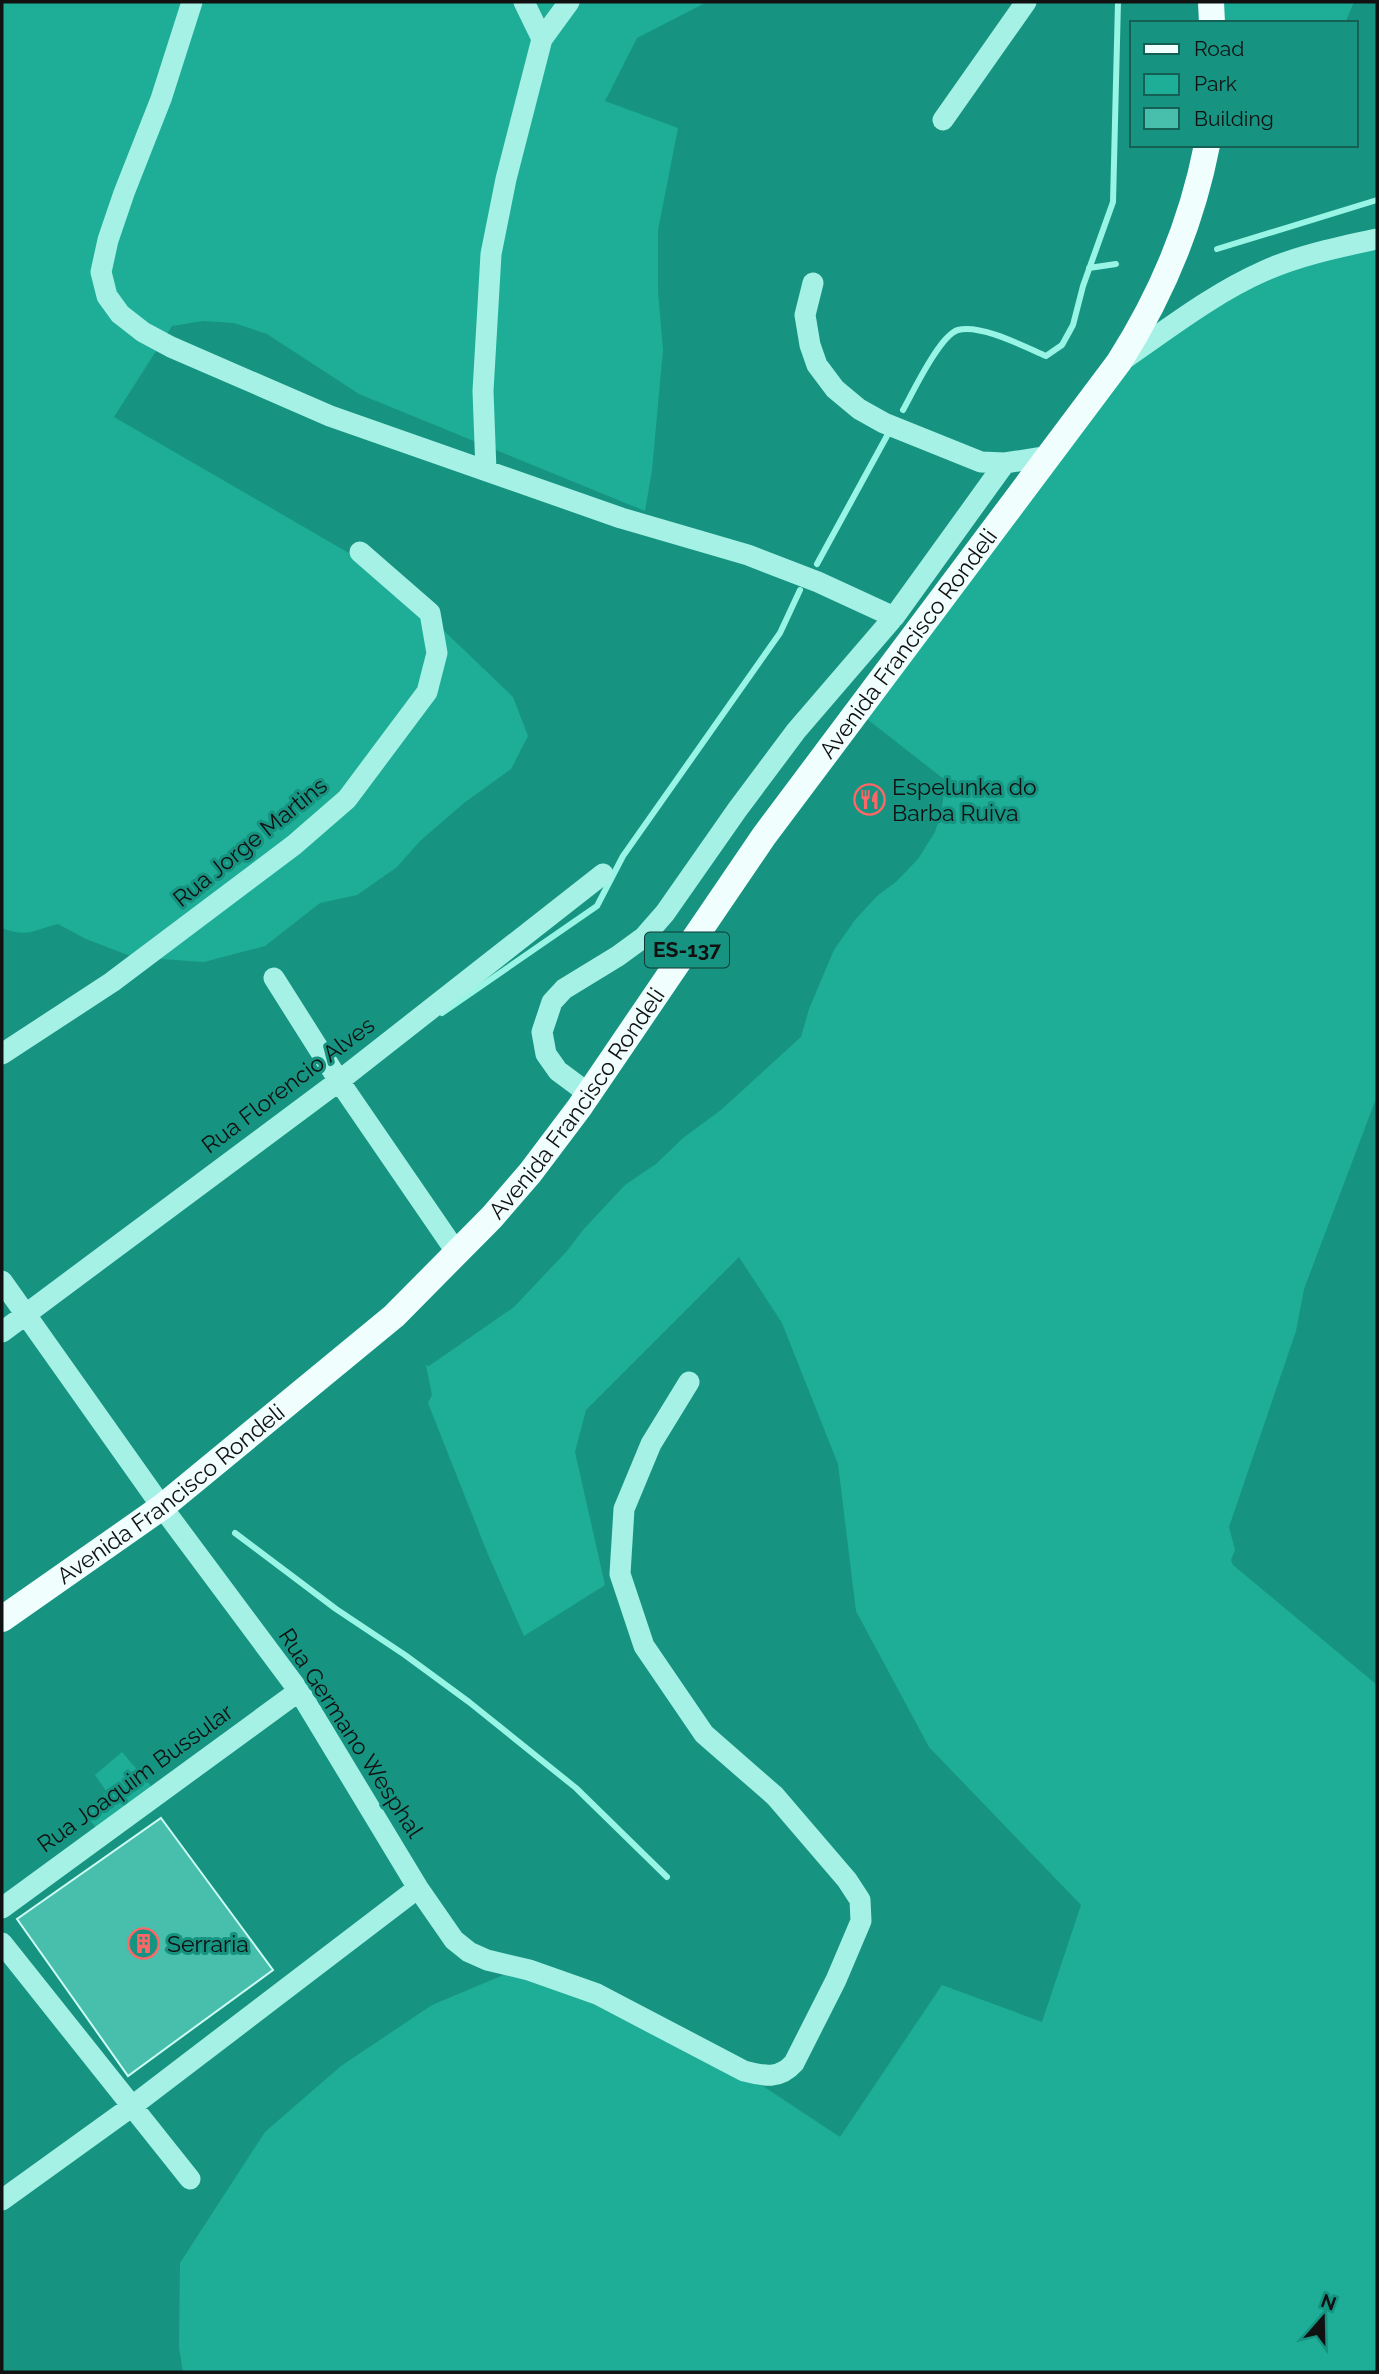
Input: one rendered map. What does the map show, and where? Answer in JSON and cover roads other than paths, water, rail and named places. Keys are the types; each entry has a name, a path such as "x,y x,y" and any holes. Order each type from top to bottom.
{"main road":[{"path":"1211,2 1212,21"},
{"name":"Avenida Francisco Rondeli","path":"2,1619 162,1507 394,1315 457,1253 530,1173 589,1094 764,836 1119,362 1147,317 1174,254 1193,203 1207,147"}],"street":[{"path":"192,2 161,99 108,240 101,272 107,296 120,314 143,332 171,347 330,416 621,518 748,555 818,582 894,617"},
{"path":"524,2 542,39"},
{"path":"486,471 483,391 491,254 506,179 542,39 569,2"},
{"path":"943,120 1026,2"},
{"path":"1119,362 1213,298 1266,270 1335,248 1377,239"},
{"path":"813,283 805,315 810,345 817,365 835,390 859,409 884,424 981,463 1005,463 1050,456"},
{"path":"589,1094 558,1071 546,1054 542,1032 552,1002 564,989 618,957 644,937 665,913 796,731 894,617 1005,463"},
{"name":"Rua Jorge Martins","path":"2,1054 112,982 294,845 347,799 427,692 437,653 430,612 359,552"},
{"name":"Rua Florencio Alves","path":"2,1332 339,1081 603,874"},
{"path":"274,978 339,1081 457,1253"},
{"name":"Rua Germano Wesphal","path":"2,1281 162,1507 299,1691 418,1888 454,1940 469,1952 503,1965 529,1970 597,1994 744,2071 776,2076 786,2072 793,2063 836,1980 861,1921 860,1900 847,1880 775,1796 704,1734 644,1646 620,1574 624,1509 652,1444 689,1382"},
{"name":"Rua Joaquim Bussular","path":"2,1908 299,1691"},
{"path":"2,2200 131,2107 418,1888"},
{"path":"2,1943 190,2179"}],"waterway":[{"path":"903,410 935,353 943,342 958,330 990,333 1046,356 1062,345 1073,325 1083,286 1113,202 1118,2"},
{"path":"1217,249 1377,200"},
{"path":"1089,268 1116,264"},
{"path":"817,564 888,434"},
{"path":"442,1013 597,906 623,856 780,633 800,590"},
{"path":"235,1533 336,1609 469,1702 576,1788 667,1877"}],"place":[{"name":"Espelunka do Barba Ruiva","path":"869,800"},
{"name":"Serraria","path":"144,1944"}]}
